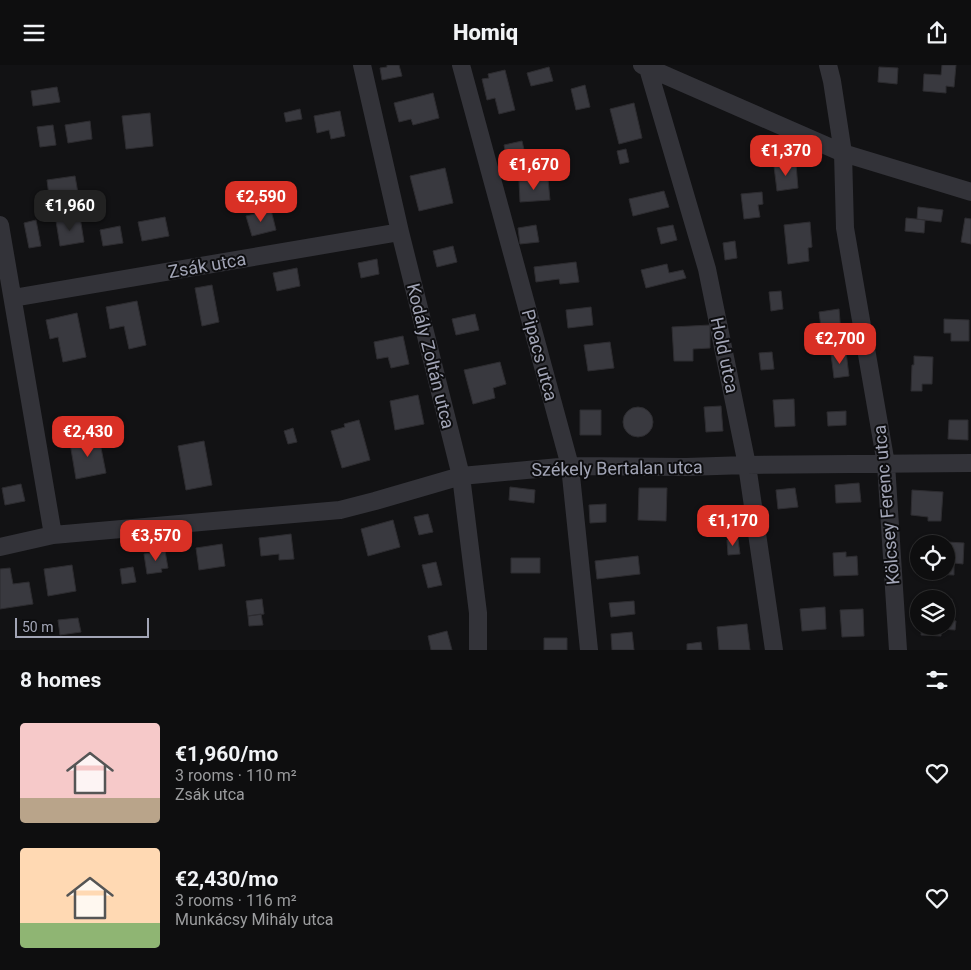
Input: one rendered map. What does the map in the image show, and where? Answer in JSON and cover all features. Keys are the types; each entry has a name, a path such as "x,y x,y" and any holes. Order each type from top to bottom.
{"street":[{"name":"Kodály Zoltán utca","path":"362,65 400,232 461,476 478,613 478,650"},
{"name":"Pipacs utca","path":"461,65 570,465 589,650"},
{"path":"646,65 843,153 971,192"},
{"name":"Hold utca","path":"646,65 707,269 747,465 774,650"},
{"name":"Kölcsey Ferenc utca","path":"828,65 843,153 845,228 886,464 898,650"},
{"path":"0,225 53,535"},
{"name":"Zsák utca","path":"13,298 400,232"},
{"name":"Székely Bertalan utca","path":"0,547 53,535 340,510 461,476 570,465 686,467 971,463"}],"building":[{"path":"387,65 399,65 402,76 382,80 380,68 387,67"},
{"path":"942,65 956,65 954,87 946,86 946,93 923,91 924,74 941,75"},
{"path":"549,67 553,81 531,86 527,73"},
{"path":"879,67 898,68 897,84 878,82"},
{"path":"505,70 515,110 499,114 495,98 487,100 482,79 489,78 488,74"},
{"path":"585,85 590,107 576,110 571,89"},
{"path":"57,87 60,102 33,106 31,91"},
{"path":"433,93 439,118 413,125 411,119 399,122 394,103"},
{"path":"634,103 642,138 619,144 610,109"},
{"path":"300,109 302,119 286,122 284,113"},
{"path":"340,111 345,136 331,139 329,130 317,133 314,116"},
{"path":"150,113 153,146 126,149 122,116"},
{"path":"90,121 92,139 68,143 65,125"},
{"path":"53,125 56,145 40,147 37,127"},
{"path":"522,141 525,154 507,159 504,145"},
{"path":"626,149 629,162 620,164 617,151"},
{"path":"796,164 798,188 777,191 774,166"},
{"path":"445,168 453,203 419,211 410,176"},
{"path":"75,176 79,199 56,203 55,195 49,196 47,180"},
{"path":"548,179 550,200 520,202 519,181"},
{"path":"664,191 669,207 633,216 629,199"},
{"path":"762,192 763,204 758,205 760,217 744,219 741,194"},
{"path":"918,207 943,210 941,222 917,219"},
{"path":"271,210 276,230 252,236 246,216"},
{"path":"80,217 84,242 60,246 56,221"},
{"path":"165,217 169,236 142,241 138,222"},
{"path":"906,218 925,220 924,233 905,231"},
{"path":"965,218 971,219 971,244 961,242"},
{"path":"36,220 41,246 29,248 24,223"},
{"path":"810,222 812,247 808,248 809,261 788,264 784,225"},
{"path":"536,225 539,242 520,244 518,228"},
{"path":"673,225 677,240 661,244 657,228"},
{"path":"120,226 123,243 103,246 100,230"},
{"path":"735,241 737,258 725,260 723,243"},
{"path":"453,246 457,262 437,267 433,251"},
{"path":"377,259 379,274 361,278 358,263"},
{"path":"576,262 579,282 560,284 559,279 536,282 534,267"},
{"path":"667,264 669,273 683,270 686,278 646,288 641,270"},
{"path":"297,268 300,286 277,291 273,273"},
{"path":"212,285 219,322 202,326 195,288"},
{"path":"781,291 783,309 771,311 769,292"},
{"path":"137,301 146,345 129,349 124,326 110,329 106,307"},
{"path":"591,307 593,325 568,328 566,310"},
{"path":"839,309 841,333 822,335 819,312"},
{"path":"77,313 86,357 63,362 58,337 50,339 46,320"},
{"path":"475,314 479,330 456,335 452,319"},
{"path":"944,319 969,320 969,341 951,341 951,333 944,333"},
{"path":"710,325 710,348 693,349 693,361 674,361 672,327"},
{"path":"403,336 409,364 391,368 388,357 377,359 374,342"},
{"path":"610,342 614,368 588,371 584,345"},
{"path":"772,352 774,369 761,370 759,353"},
{"path":"846,352 849,376 834,378 831,354"},
{"path":"914,356 933,357 932,384 922,384 922,391 911,391"},
{"path":"500,362 506,384 493,388 495,398 473,404 464,370"},
{"path":"418,395 424,424 395,430 390,401"},
{"path":"794,399 795,426 775,427 773,400"},
{"path":"721,406 723,431 706,432 704,407"},
{"path":"638,407 649,411 653,422 649,433 638,437 627,433 623,422 627,411"},
{"path":"580,410 601,410 601,435 580,435"},
{"path":"846,411 846,425 828,426 827,412"},
{"path":"359,420 370,460 342,468 331,431 345,427 344,424"},
{"path":"949,420 968,420 968,440 948,439"},
{"path":"293,428 297,442 288,444 284,431"},
{"path":"99,438 106,473 76,479 70,443"},
{"path":"204,441 212,485 186,490 178,446"},
{"path":"859,483 861,502 836,503 835,485"},
{"path":"21,484 25,501 5,505 2,488"},
{"path":"510,487 535,490 534,503 509,500"},
{"path":"639,488 667,488 666,521 638,520"},
{"path":"795,488 798,507 778,509 776,490"},
{"path":"912,490 943,492 941,521 928,521 928,517 911,515"},
{"path":"606,504 606,522 590,523 589,505"},
{"path":"428,514 433,532 419,535 414,517"},
{"path":"721,514 722,524 703,527 702,516"},
{"path":"393,520 400,547 368,556 361,529"},
{"path":"291,534 294,559 279,560 279,554 261,556 259,538"},
{"path":"738,539 740,554 728,555 727,540"},
{"path":"955,542 964,543 963,564 955,563"},
{"path":"222,544 225,566 199,570 196,548"},
{"path":"165,551 168,568 161,569 162,572 147,574 144,554"},
{"path":"846,552 846,557 857,556 858,575 834,576 833,553"},
{"path":"638,556 640,574 597,579 595,561"},
{"path":"511,558 540,558 540,573 511,573"},
{"path":"436,562 442,585 428,588 422,565"},
{"path":"72,565 76,591 48,596 44,569"},
{"path":"133,567 136,582 122,584 120,569"},
{"path":"10,568 13,584 29,582 33,604 0,609 0,569"},
{"path":"262,599 264,614 248,616 246,601"},
{"path":"634,601 635,614 611,617 609,603"},
{"path":"825,607 826,629 802,631 800,609"},
{"path":"863,609 864,636 842,637 840,610"},
{"path":"261,614 263,625 249,626 248,616"},
{"path":"78,618 81,632 60,635 58,620"},
{"path":"747,624 750,650 719,650 717,627"},
{"path":"447,631 452,650 431,650 428,636"},
{"path":"632,632 634,650 612,650 611,634"},
{"path":"544,638 567,638 567,650 544,650"},
{"path":"701,642 702,650 687,650 687,644"}]}
